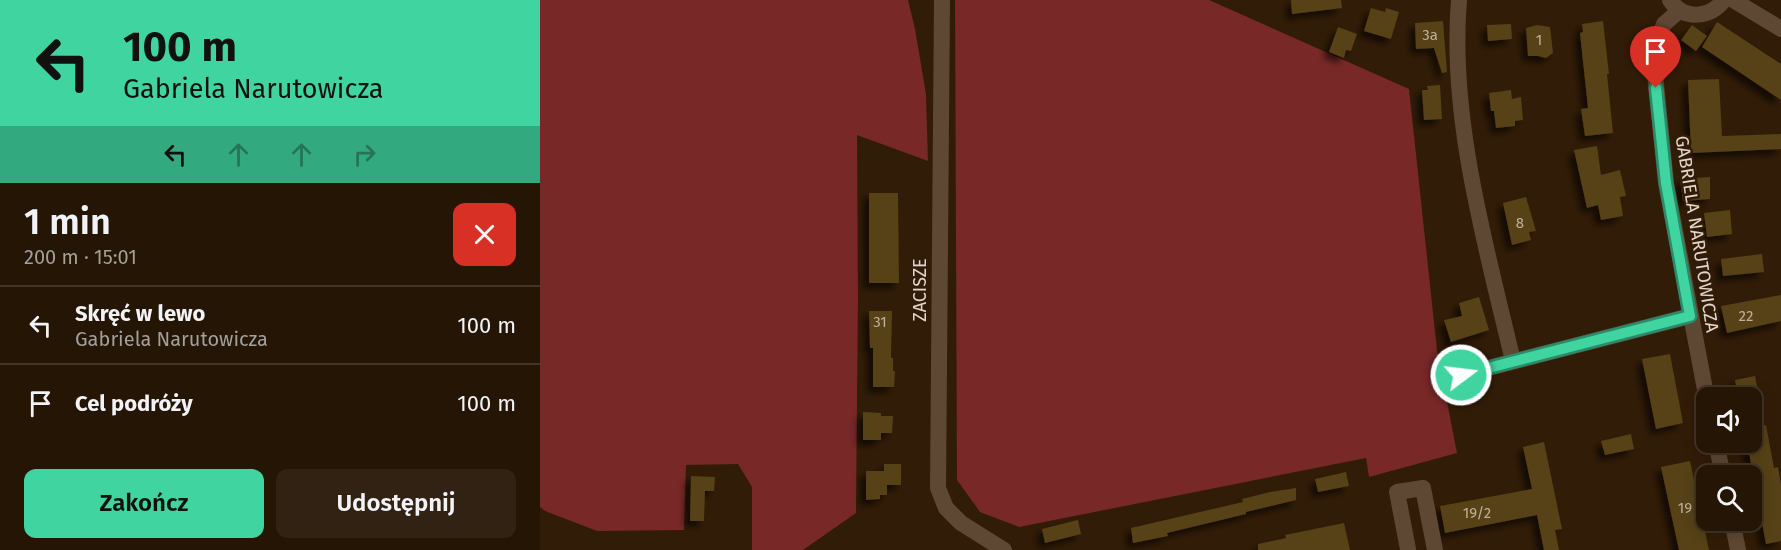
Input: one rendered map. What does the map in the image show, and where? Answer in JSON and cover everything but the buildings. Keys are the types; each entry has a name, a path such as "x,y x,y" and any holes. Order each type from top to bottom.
{"street":[{"name":"ZACISZE","path":"942,0 938,488 946,508 961,523 1004,550"},
{"path":"1459,0 1457,25 1460,82 1470,176 1513,361"},
{"path":"1675,5 1690,15 1707,14 1717,9 1724,0"},
{"path":"1733,0 1781,29"},
{"name":"GABRIELA NARUTOWICZA","path":"1675,5 1659,37 1654,64 1666,183 1704,387"},
{"path":"1461,375 1690,316"},
{"path":"1408,549 1397,492 1423,488 1435,550"},
{"path":"1734,531 1738,550"}],"shaded area":[{"path":"540,0 908,0 926,94 928,161 857,135 856,513 803,550 752,550 752,487 738,464 686,465 684,530 597,531 540,507"},
{"path":"955,0 1209,0 1409,89 1437,350 1457,453 1369,477 1366,458 1019,527 980,512 957,480"}],"route":[{"path":"1461,375 1690,316 1666,183 1656,88"}]}
